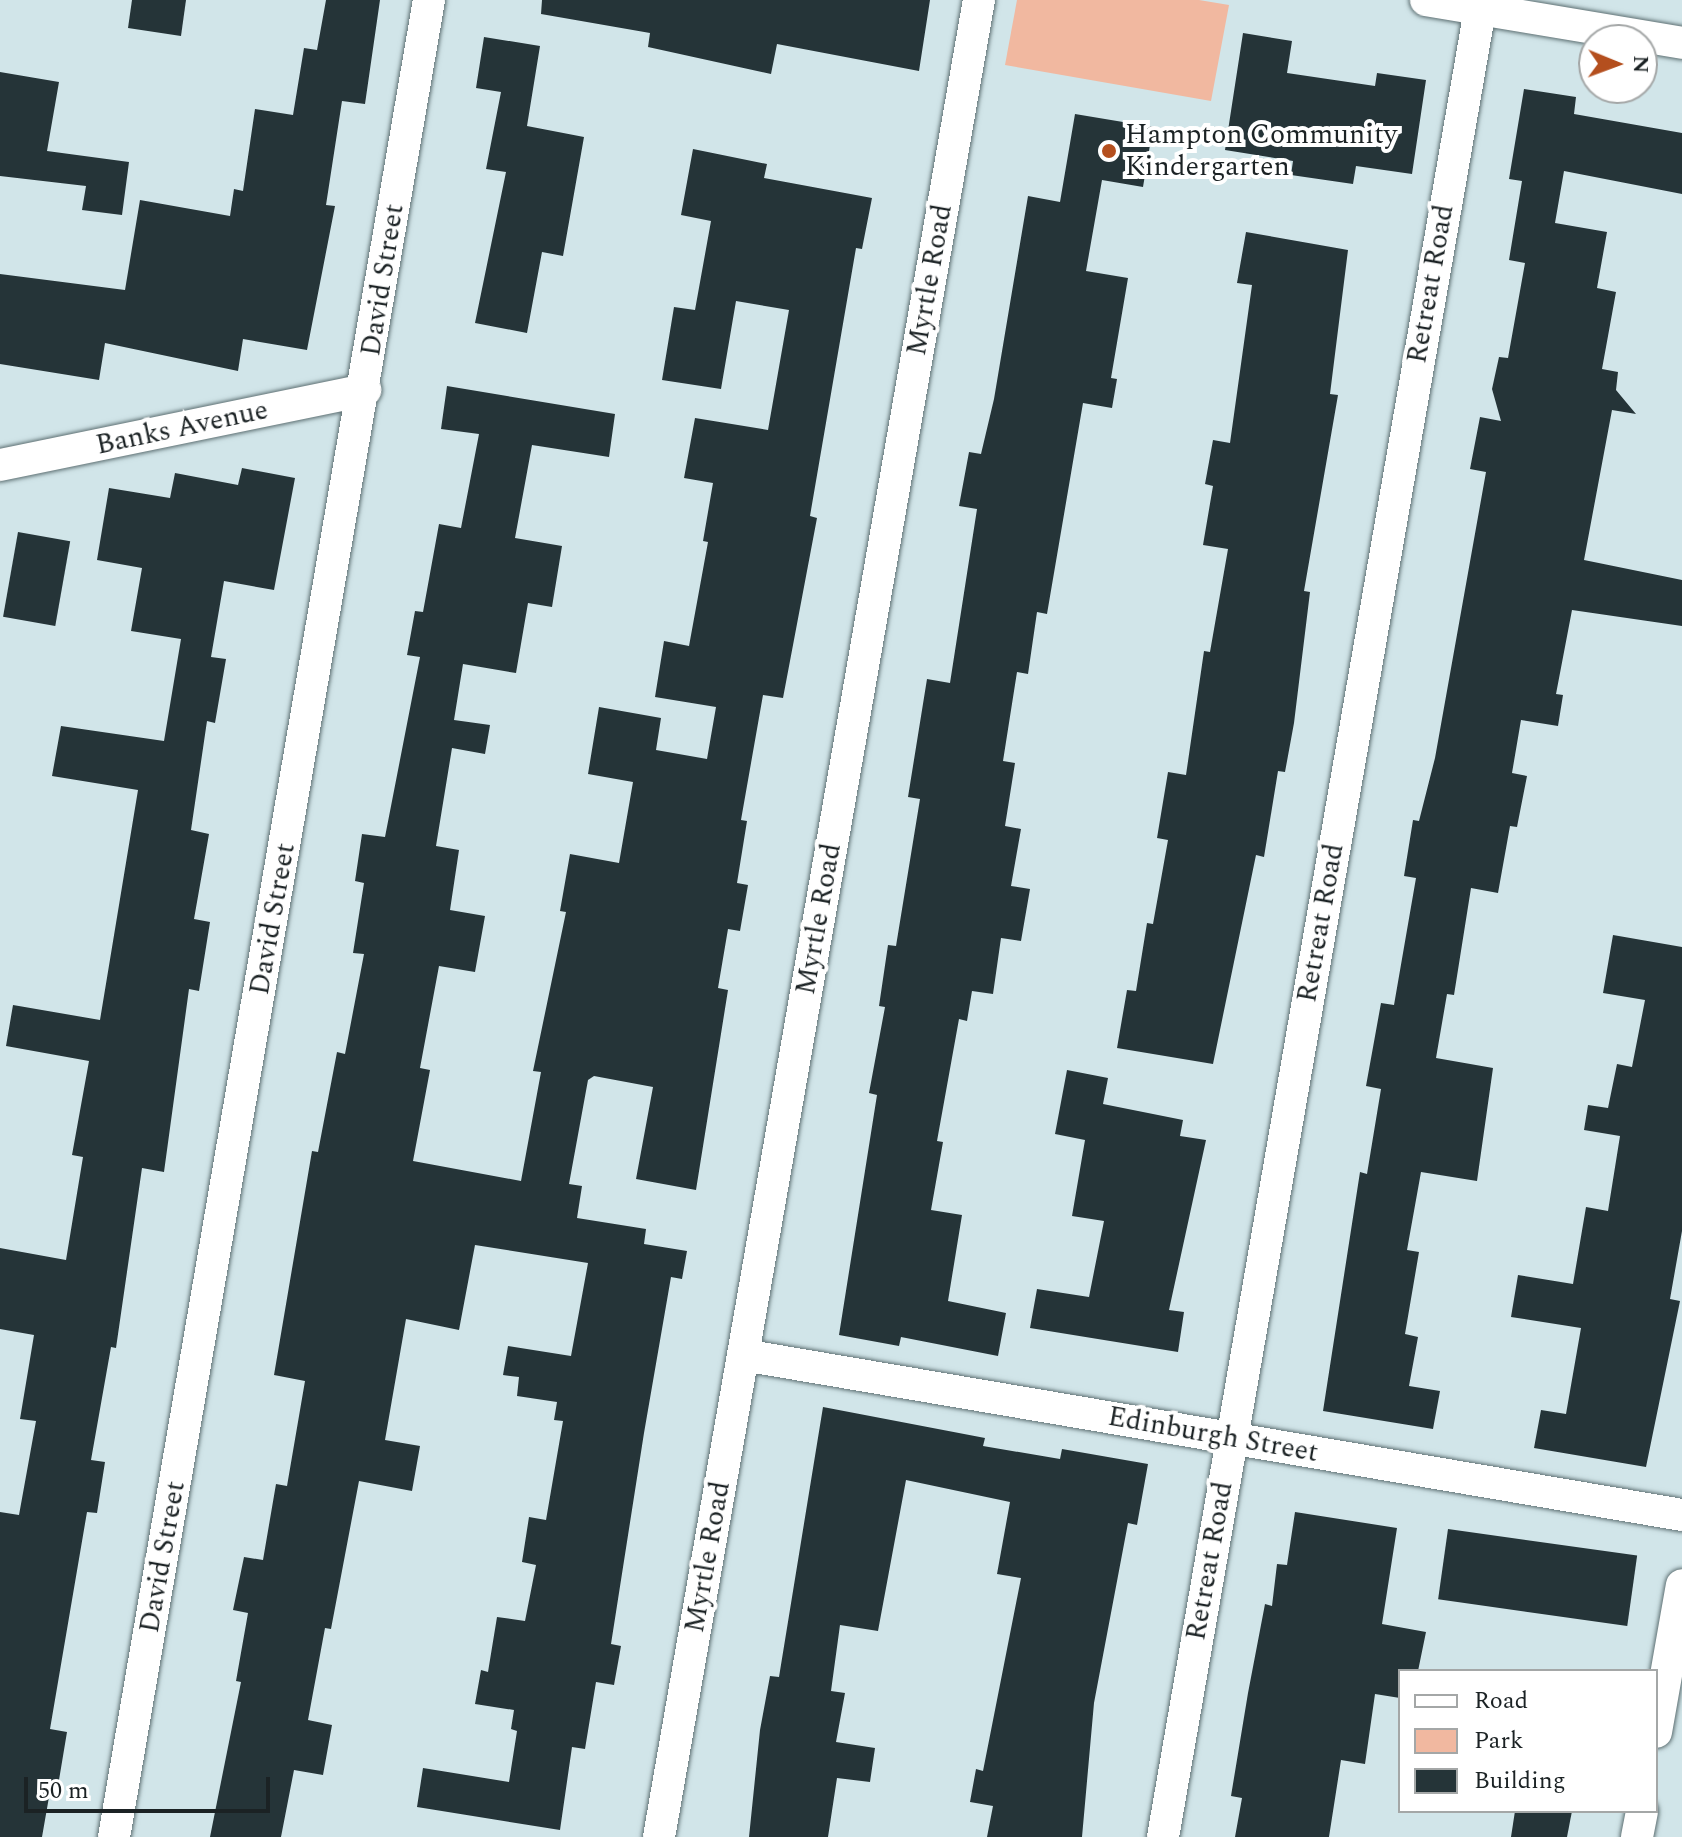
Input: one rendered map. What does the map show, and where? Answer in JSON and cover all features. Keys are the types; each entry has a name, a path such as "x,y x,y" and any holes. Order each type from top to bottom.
{"street":[{"name":"David Street","path":"114,1837 365,390 429,0"},
{"name":"Myrtle Road","path":"659,1837 979,0"},
{"path":"1426,0 1682,43"},
{"name":"Retreat Road","path":"1163,1837 1480,9"},
{"name":"Banks Avenue","path":"0,465 365,390"},
{"name":"Edinburgh Street","path":"743,1355 1682,1515"},
{"path":"1658,1721 1682,1585"}],"green space":[{"path":"1017,0 1199,0 1229,5 1211,101 1005,65"}],"building":[{"path":"132,0 186,0 181,36 128,28"},
{"path":"326,0 380,0 365,104 342,101 326,205 335,206 307,350 243,339 238,371 105,343 99,380 0,364 0,274 125,290 140,200 230,216 234,189 243,191 255,109 293,115 304,48 317,50"},
{"path":"542,0 930,0 919,71 777,44 771,74 648,47 650,33 541,14"},
{"path":"1243,33 1292,41 1287,73 1375,86 1377,73 1426,80 1412,174 1356,166 1353,184 1291,175 1293,161 1225,150"},
{"path":"484,37 540,46 527,126 584,137 563,256 542,252 527,333 475,323 506,172 486,169 501,92 476,88"},
{"path":"0,72 59,82 47,151 129,162 122,215 82,210 86,186 0,176"},
{"path":"1524,89 1576,97 1574,114 1682,133 1682,194 1564,171 1555,223 1607,232 1597,288 1616,292 1602,369 1618,372 1616,390 1636,414 1612,410 1584,560 1682,580 1682,626 1572,610 1556,694 1563,695 1558,726 1521,720 1512,773 1527,776 1517,827 1510,826 1498,893 1471,888 1454,995 1447,994 1436,1058 1493,1068 1477,1181 1421,1172 1407,1250 1419,1252 1405,1334 1418,1337 1409,1386 1440,1391 1433,1429 1323,1411 1360,1172 1367,1174 1381,1089 1366,1086 1381,1003 1394,1005 1416,878 1404,876 1413,820 1419,821 1435,758 1486,472 1470,469 1480,417 1501,421 1492,389 1499,357 1508,358 1525,263 1509,260 1522,181 1509,179"},
{"path":"1075,114 1153,127 1143,187 1102,180 1086,271 1128,278 1111,378 1117,379 1112,408 1083,403 1047,614 1037,612 1028,674 1017,672 1003,761 1015,763 1005,826 1021,829 1011,886 1030,889 1021,941 1001,938 993,994 972,991 967,1021 959,1019 937,1141 943,1142 931,1210 962,1215 948,1301 1006,1313 998,1356 901,1337 899,1346 839,1335 877,1095 869,1093 885,1007 879,1006 888,945 896,946 920,799 908,797 927,679 950,683 977,509 959,506 969,452 981,454 994,399 1028,196 1060,202"},
{"path":"693,149 767,164 764,178 872,198 862,249 856,248 810,516 817,518 783,698 763,695 741,820 747,821 737,883 748,885 740,931 728,929 718,988 728,990 696,1190 636,1179 653,1087 594,1076 588,1080 569,1184 582,1186 577,1218 646,1229 644,1244 687,1251 682,1279 671,1277 644,1433 611,1644 621,1646 614,1685 596,1682 585,1749 572,1747 560,1830 417,1807 423,1768 509,1782 517,1731 511,1729 514,1710 475,1704 481,1670 488,1672 497,1617 525,1621 536,1565 522,1562 529,1517 546,1520 563,1421 554,1420 557,1402 517,1396 519,1377 503,1375 508,1346 571,1356 588,1263 475,1245 459,1330 406,1319 385,1440 420,1446 412,1491 359,1481 331,1629 325,1628 308,1720 332,1725 323,1775 294,1770 281,1837 210,1837 241,1682 236,1681 248,1613 233,1610 244,1557 263,1560 276,1484 287,1486 305,1381 274,1375 312,1151 318,1152 337,1052 345,1054 364,954 353,953 364,883 355,881 362,834 385,837 420,657 407,655 415,611 423,612 439,524 461,528 479,434 441,429 447,386 615,414 609,457 532,445 515,538 562,546 552,607 528,603 516,673 463,664 454,720 490,725 485,754 452,748 436,846 459,850 450,910 485,916 475,972 439,966 420,1068 430,1070 413,1161 521,1181 541,1072 533,1071 566,912 560,911 570,854 619,863 633,782 588,774 599,707 661,718 656,750 707,759 716,707 655,697 664,641 689,646 708,542 703,541 713,483 684,478 695,418 768,430 789,310 736,301 721,389 662,380 674,307 695,310 711,221 681,215"},
{"path":"1246,232 1348,250 1330,394 1338,395 1304,591 1310,592 1294,723 1285,772 1278,771 1264,857 1256,855 1213,1064 1117,1048 1127,990 1136,991 1147,923 1153,924 1168,840 1157,838 1168,772 1186,775 1204,651 1210,652 1228,549 1203,545 1213,486 1205,484 1213,440 1230,443 1252,285 1237,283"},
{"path":"242,468 295,478 274,590 224,581 211,657 226,659 215,723 207,721 191,830 209,834 194,919 210,922 199,991 189,989 164,1172 142,1168 116,1348 111,1347 91,1460 105,1462 97,1513 87,1512 50,1729 67,1732 56,1798 49,1797 42,1837 0,1837 0,1512 19,1515 36,1421 20,1419 34,1335 0,1329 0,1248 66,1260 83,1157 72,1155 89,1061 6,1046 13,1005 100,1020 138,790 52,776 61,726 164,741 181,639 131,631 142,568 97,560 109,488 170,498 175,473 238,485"},
{"path":"18,532 70,541 55,626 3,617"},
{"path":"1613,935 1682,947 1682,1231 1670,1299 1680,1301 1646,1467 1534,1448 1541,1410 1566,1414 1581,1328 1511,1317 1518,1275 1573,1284 1586,1207 1608,1211 1620,1136 1584,1130 1588,1105 1608,1108 1617,1064 1632,1067 1645,1000 1603,993"},
{"path":"1067,1070 1108,1078 1103,1104 1183,1120 1180,1136 1206,1140 1169,1310 1184,1312 1178,1352 1030,1328 1037,1289 1089,1297 1104,1221 1072,1216 1085,1140 1055,1134"},
{"path":"823,1407 985,1438 983,1446 1060,1459 1062,1449 1148,1464 1137,1525 1128,1523 1094,1703 1082,1837 987,1837 993,1806 970,1802 976,1769 983,1771 1021,1578 997,1574 1010,1502 906,1480 878,1631 840,1625 831,1691 845,1693 836,1742 875,1748 870,1782 837,1778 828,1837 749,1837 760,1730 770,1676 779,1677"},
{"path":"1295,1512 1397,1528 1382,1624 1426,1632 1418,1669 1398,1669 1398,1698 1375,1694 1365,1764 1341,1760 1329,1837 1235,1837 1242,1798 1231,1796 1265,1604 1272,1606 1277,1564 1287,1565"},
{"path":"1448,1529 1637,1556 1627,1626 1438,1599"},
{"path":"1515,1813 1572,1813 1567,1837 1511,1837"}],"place":[{"name":"Hampton Community Kindergarten","path":"1109,151"}]}
